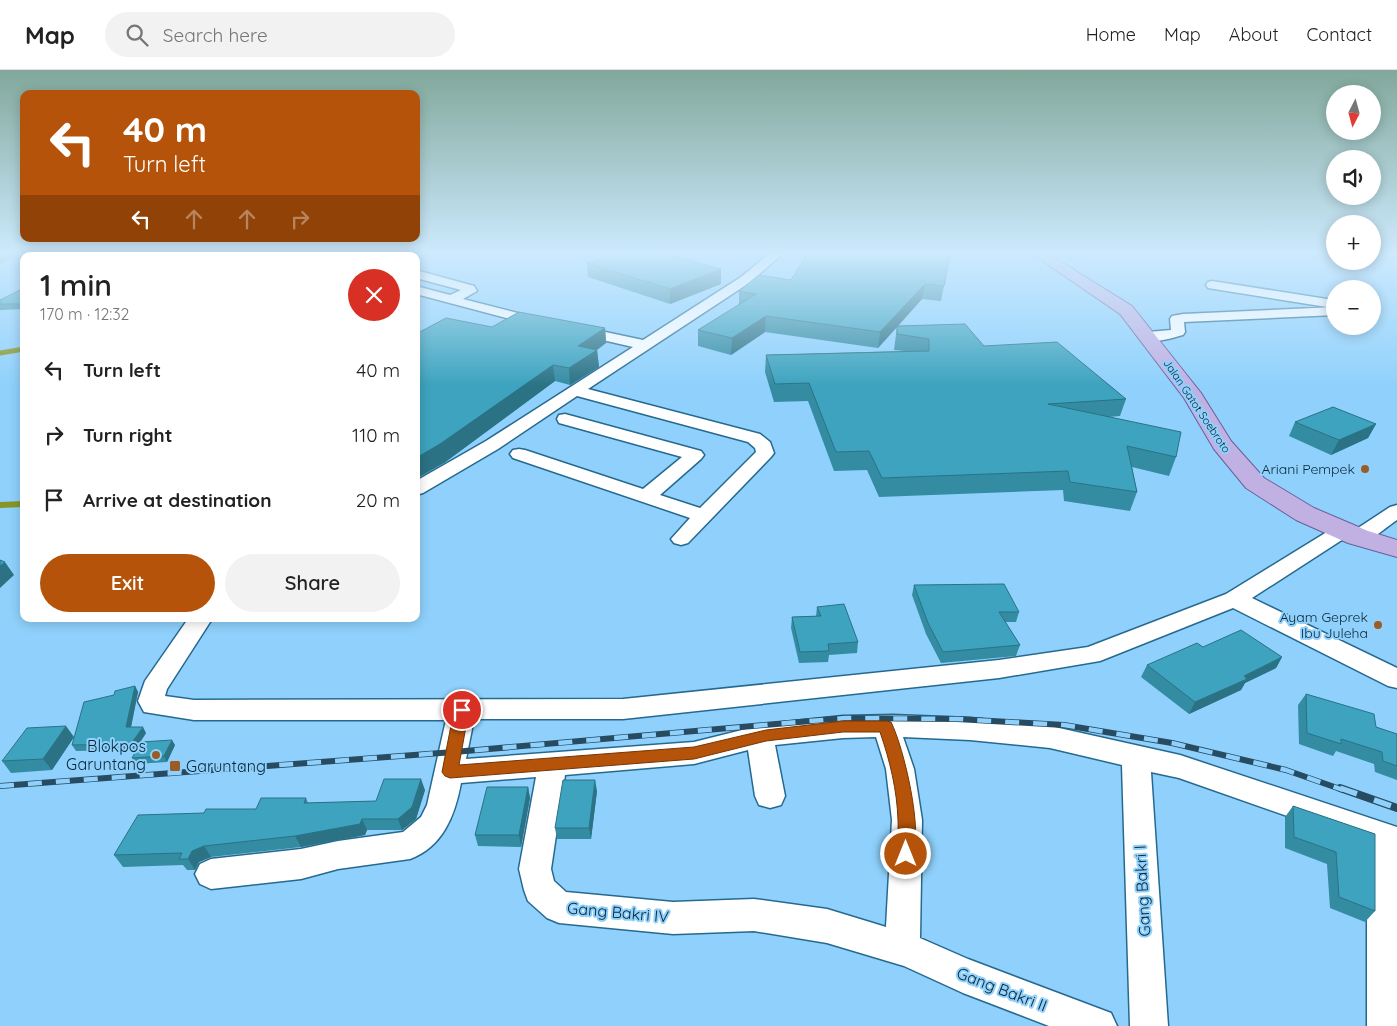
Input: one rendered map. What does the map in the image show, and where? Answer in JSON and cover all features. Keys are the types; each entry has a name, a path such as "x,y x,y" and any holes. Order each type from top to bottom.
{"main road":[{"name":"Jalan Gatot Soebroto","path":"1107,298 1126,310 1148,336 1194,397 1222,444 1255,483 1305,514 1350,534 1397,549"}],"street":[{"path":"441,298 555,326 645,345"},
{"path":"449,300 455,298"},
{"path":"420,487 492,445 718,298"},
{"path":"1295,298 1326,303"},
{"path":"1148,336 1163,336 1178,332 1177,319 1183,318 1326,311"},
{"path":"575,391 758,440 765,448 765,453 681,539"},
{"path":"565,419 695,455 646,497"},
{"path":"519,454 704,516"},
{"path":"198,622 154,688 150,701 153,706 194,710 623,709 999,669 1091,655 1234,599 1350,534 1397,511"},
{"path":"1234,599 1397,679"},
{"path":"211,874 302,864 338,855 410,845 432,826 442,806 462,710"},
{"path":"450,772 694,753 760,737 843,727 886,726 970,729 1050,737 1189,770 1390,838 1386,1026"},
{"path":"886,726 900,769 906,820 903,942 908,950"},
{"path":"760,737 770,796"},
{"name":"Gang Bakri I","path":"1136,756 1149,1026"},
{"name":"Gang Bakri IV","path":"552,765 535,869 540,890 559,907 673,918 740,916"},
{"name":"Gang Bakri II","path":"740,916 754,915 827,926 908,950 963,975 1098,1026"}],"building":[{"path":"5,298 20,298 20,304 0,304 0,300"},
{"path":"750,298 912,298 880,332 766,316 732,338 698,330"},
{"path":"519,312 605,328 578,346 597,350 569,368 553,365 440,444 420,456 420,332 446,318 492,327"},
{"path":"965,324 984,346 1057,342 1126,399 1048,404 1181,432 1176,457 1127,446 1137,492 1070,482 1068,471 882,478 869,451 836,452 809,383 775,384 766,355 929,351 929,339 897,334 897,326"},
{"path":"1333,407 1376,424 1339,440 1295,422"},
{"path":"1004,584 1019,612 999,612 1020,645 943,652 928,623 914,585"},
{"path":"844,604 858,642 828,644 829,651 800,652 792,617 821,616 817,607"},
{"path":"1241,630 1282,657 1244,676 1247,679 1195,702 1147,665 1197,643 1203,647"},
{"path":"135,686 126,727 143,727 131,744 72,745 84,702 114,695 115,691"},
{"path":"1306,694 1374,714 1376,727 1397,734 1397,766 1383,761 1382,752 1341,739 1341,744 1307,733"},
{"path":"66,726 43,759 2,761 27,728"},
{"path":"172,740 164,756 132,758 141,742"},
{"path":"384,779 421,779 412,807 398,819 362,819 360,824 295,836 204,846 192,851 188,859 179,859 182,853 114,855 138,815 204,813 206,809 256,809 261,798 306,798 304,803 376,801"},
{"path":"563,780 595,780 589,828 555,828"},
{"path":"487,787 528,787 519,835 475,835"},
{"path":"1293,806 1375,834 1375,911 1339,897 1336,852 1294,837"}],"waterway":[{"path":"0,353 20,350"},
{"path":"0,505 20,504"}],"railway":[{"path":"0,786 454,752 845,718 957,719 1064,725 1172,743 1286,770 1343,790"},
{"path":"1340,788 1397,808"}],"place":[{"name":"Ariani Pempek","path":"1365,469"},
{"name":"Ayam Geprek Ibu Juleha","path":"1378,625"},
{"name":"Blokpos Garuntang","path":"156,755"},
{"name":"Garuntang","path":"175,766"}],"route":[{"path":"462,710 450,772 694,753 766,735 843,727 886,726 900,769 906,820 906,854"}]}
